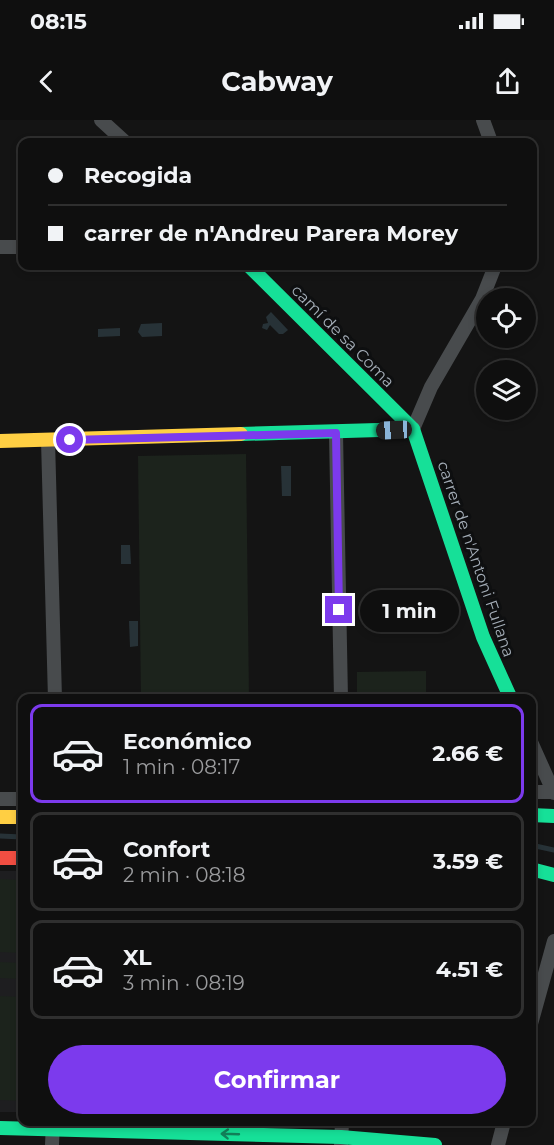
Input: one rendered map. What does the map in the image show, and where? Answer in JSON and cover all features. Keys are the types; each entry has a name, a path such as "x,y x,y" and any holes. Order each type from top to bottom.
{"street":[{"path":"101,120 121,138"},
{"path":"483,120 490,138"},
{"path":"0,247 18,247"},
{"name":"camí de sa Coma","path":"253,270 413,429"},
{"path":"0,441 413,429 431,387 482,299 493,270"},
{"name":"carrer de n'Antoni Fullana","path":"413,429 483,637 509,694"},
{"path":"336,433 341,694"},
{"path":"48,440 55,694"},
{"path":"536,753 554,793 536,792"},
{"path":"0,799 18,799"},
{"path":"536,815 554,816"},
{"path":"0,817 18,817"},
{"path":"0,858 18,858"},
{"path":"536,870 554,875"},
{"path":"536,1006 554,941"},
{"path":"52,1145 53,1126"},
{"path":"0,1128 53,1126 435,1145"},
{"path":"341,1141 342,1126"},
{"path":"498,1145 503,1126"}],"shaded area":[{"path":"271,312 288,330 283,334 279,334 270,325 267,330 262,328 263,324 268,323 266,317"},
{"path":"162,323 162,336 142,337 138,332 141,324"},
{"path":"120,328 120,336 98,337 98,329"},
{"path":"246,454 249,694 141,694 138,456"},
{"path":"281,466 291,466 291,496 282,496"},
{"path":"121,545 130,545 131,564 121,564"},
{"path":"129,621 138,621 138,646 130,647"},
{"path":"426,671 426,694 357,694 357,672"},
{"path":"0,871 18,871 18,1112 0,1112"},
{"path":"0,879 18,880 18,953 0,952"},
{"path":"0,962 18,963 18,979 0,978"},
{"path":"0,996 18,997 18,1101 0,1100"}],"waterway":[{"path":"0,836 18,837"},
{"path":"536,846 554,850"}],"traffic: fast":[{"path":"253,270 413,429 483,637 509,694"},
{"path":"241,434 413,429"},
{"path":"536,815 554,816"},
{"path":"536,870 554,875"},
{"path":"0,1128 341,1137 435,1145"}],"traffic: slow":[{"path":"0,441 241,434"},
{"path":"0,817 18,817"}],"traffic: jam":[{"path":"0,858 18,858"}],"route":[{"path":"70,440 336,433 339,610"}]}
